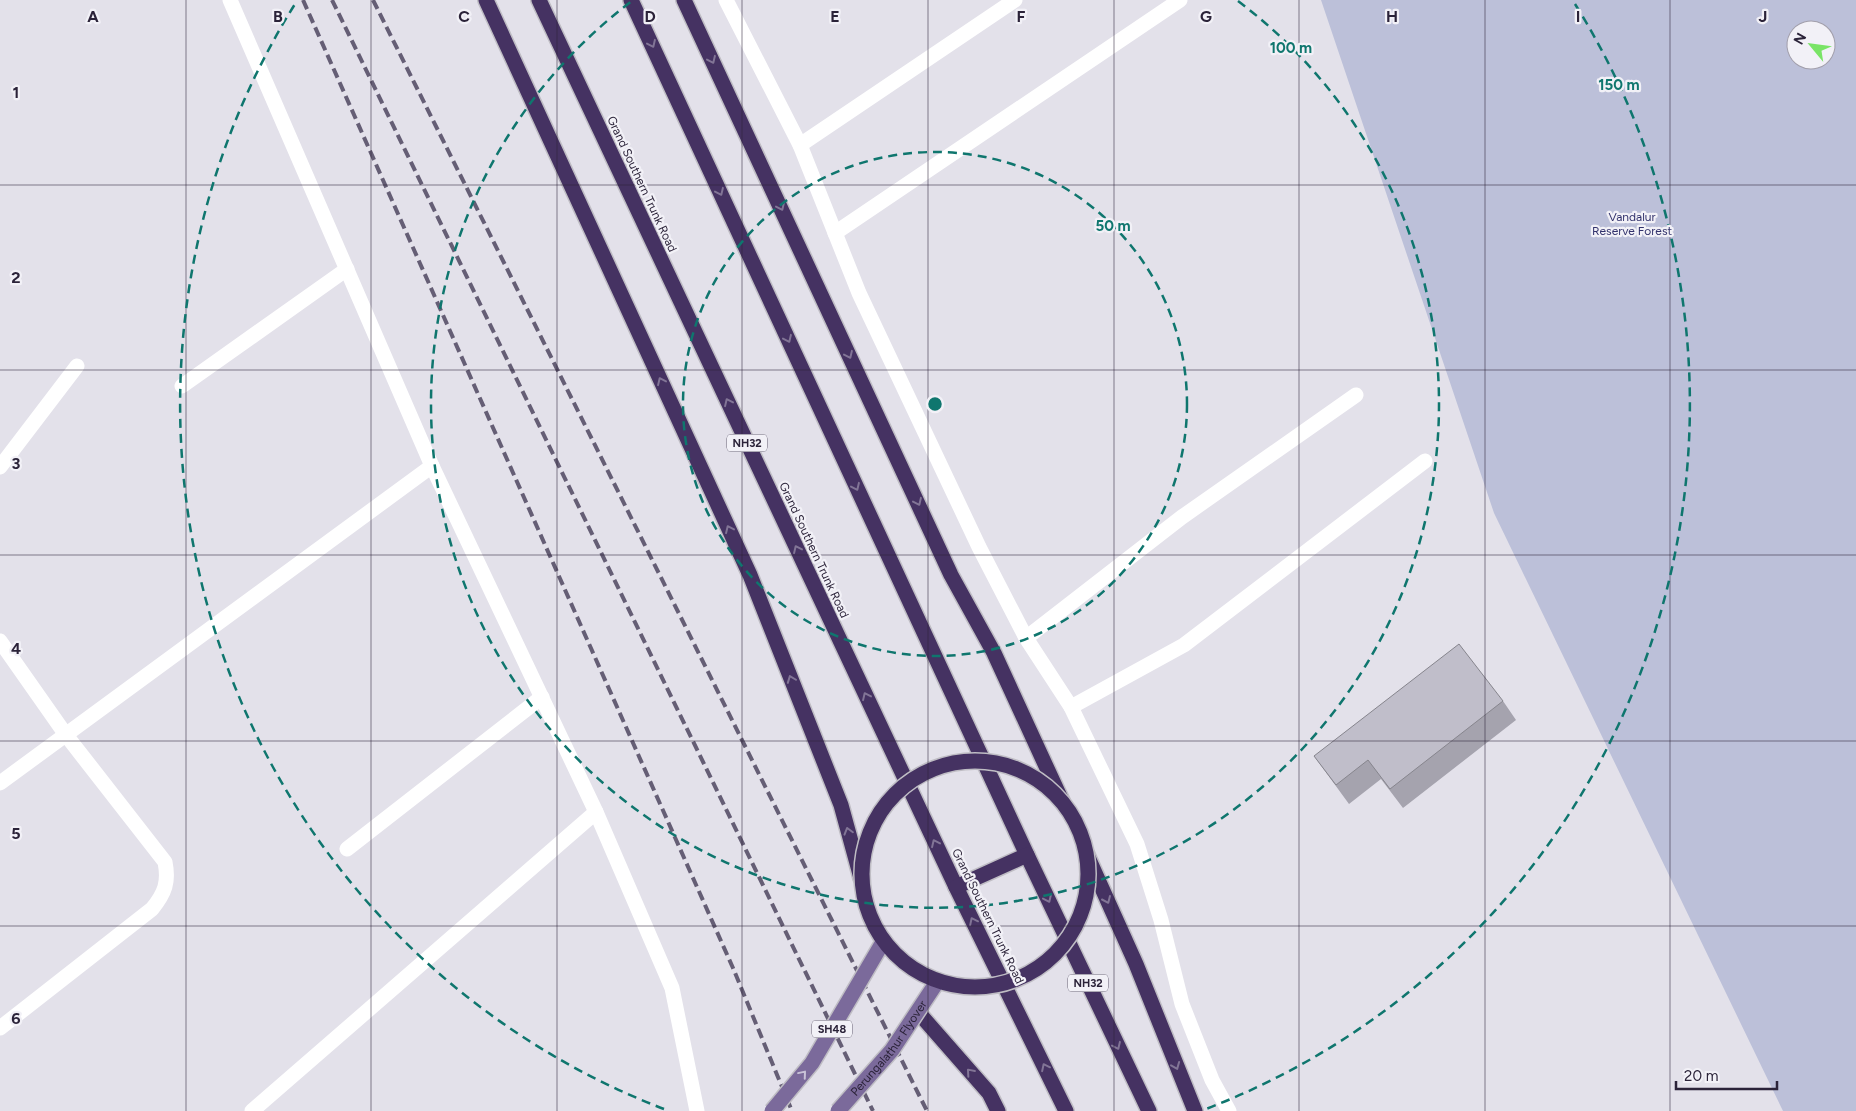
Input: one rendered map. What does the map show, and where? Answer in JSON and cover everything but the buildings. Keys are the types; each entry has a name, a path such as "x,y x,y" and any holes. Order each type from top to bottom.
{"highway":[{"path":"486,0 750,575 841,805 861,878 867,912 883,942 907,966 937,982 975,989 1014,981 1048,961 1073,931 1087,894 1087,855"},
{"name":"Grand Southern Trunk Road","path":"539,0 956,887 1066,1111"},
{"name":"NH32","path":"631,0 1027,855 1149,1111"},
{"path":"684,0 951,575 994,653 1062,801 1078,826 1087,855 1136,964 1195,1111"},
{"path":"861,878 866,843 881,811 904,786 935,768 969,761 1004,764 1036,778 1062,801"},
{"path":"956,887 1027,855"},
{"path":"918,1012 989,1093 998,1111"}],"main road":[{"name":"SH48","path":"772,1111 812,1063 883,942"},
{"name":"Perungalathur Flyover","path":"838,1111 892,1050 937,982"}],"street":[{"path":"230,0 432,466 596,812 672,988 697,1111"},
{"path":"726,0 800,145 859,293 979,547 1026,638 1071,707 1137,844 1161,920 1182,1004 1212,1080 1229,1111"},
{"path":"800,145 1015,0"},
{"path":"834,233 1180,0"},
{"path":"182,386 347,270"},
{"path":"0,467 77,366"},
{"path":"1026,638 1182,518 1356,394"},
{"path":"1071,707 1184,644 1425,461"},
{"path":"0,783 432,466"},
{"path":"0,641 66,735 165,862 167,885 152,909 0,1028"},
{"path":"347,849 542,696"},
{"path":"252,1111 596,812"}],"green space":[{"name":"Vandalur Reserve Forest","path":"1321,0 1856,0 1856,1111 1783,1111 1494,513"}],"railway":[{"path":"303,0 733,968 792,1111"},
{"path":"332,0 873,1111"},
{"path":"373,0 927,1111"}]}
